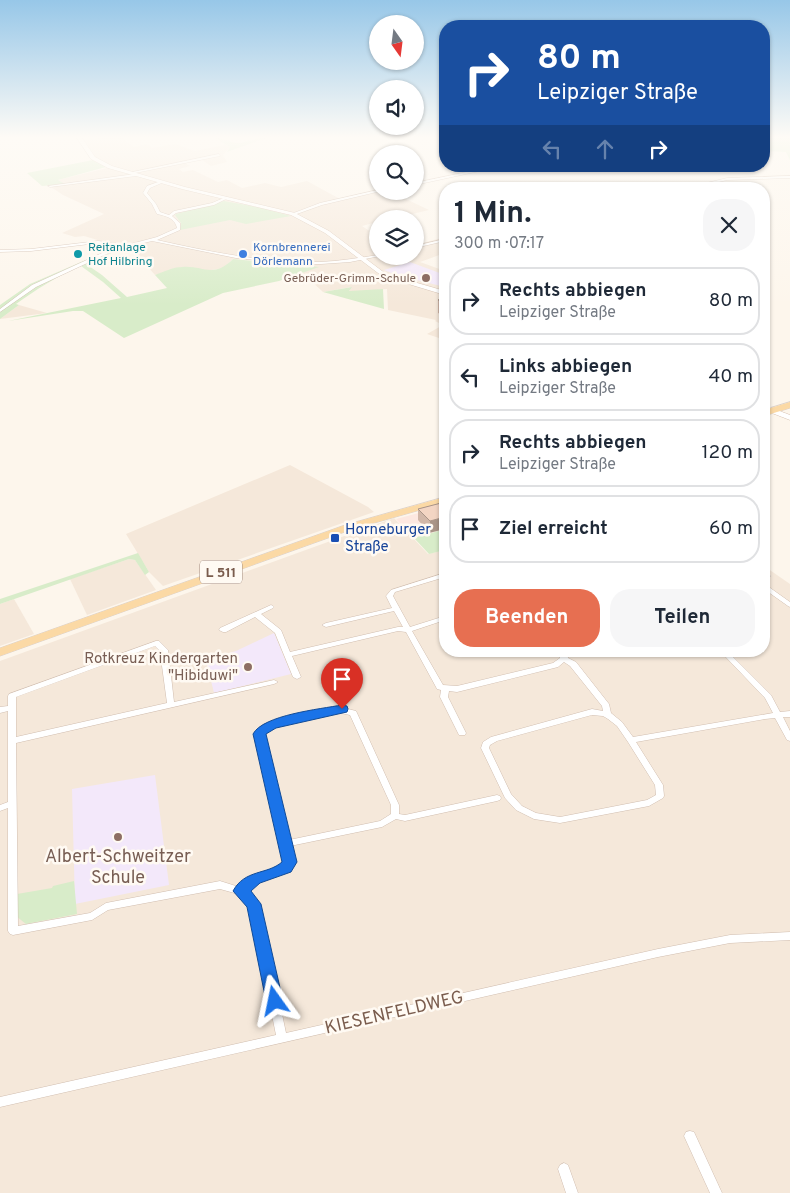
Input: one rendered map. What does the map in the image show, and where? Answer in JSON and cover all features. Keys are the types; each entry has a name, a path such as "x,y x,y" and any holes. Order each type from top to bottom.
{"main road":[{"path":"209,194 293,214 322,228 389,277 439,291"},
{"path":"770,409 790,405"},
{"path":"770,411 790,418"},
{"name":"L 511","path":"0,652 349,527 439,502"}],"street":[{"path":"0,311 34,286 122,246 152,240 179,229 178,223 170,216 158,213 154,204 146,194"},
{"path":"293,214 321,204 367,194"},
{"path":"170,216 175,212 213,204 226,198"},
{"path":"152,240 234,258 315,263 369,258"},
{"path":"424,245 439,241"},
{"path":"0,251 31,250 98,242 122,246"},
{"path":"439,577 391,592 389,597 436,682 445,689 457,689 555,665 561,657"},
{"path":"770,590 790,605"},
{"path":"223,630 271,608"},
{"path":"326,625 396,609"},
{"path":"256,614 278,632 297,677"},
{"path":"288,655 398,629 408,630 439,620"},
{"path":"171,705 164,650 156,643 12,696 12,931 92,916 106,907 212,886 228,886 241,891 254,904 282,1037"},
{"path":"565,657 573,664 606,706 607,713"},
{"path":"729,657 768,697 790,738"},
{"path":"12,741 274,682"},
{"path":"445,689 444,697 462,733"},
{"path":"0,710 12,708"},
{"path":"241,891 255,878 286,868 290,862 259,738 262,730 273,724 336,710 353,713 395,805 395,816"},
{"path":"592,712 607,713 617,720 631,740 659,785 660,796 656,800 560,820 534,816 514,802 485,753 486,744 494,739 592,712"},
{"path":"631,740 790,714"},
{"path":"285,844 382,824 395,816 405,818 497,798"},
{"path":"0,808 12,804"},
{"name":"KIESENFELDWEG","path":"0,1102 658,953 730,939 790,936"},
{"path":"690,1136 716,1193"},
{"path":"564,1169 572,1193"}],"shaded area":[{"path":"61,194 330,194 340,199 369,194 369,200 408,200 429,210 369,210 369,224 362,226 369,231 369,265 424,265 424,263 439,269 439,323 436,320 388,310 387,289 354,292 349,291 351,287 323,292 309,279 295,282 292,279 304,274 292,264 233,259 223,268 206,271 182,267 155,275 139,257 128,249 84,236 75,237 62,233 104,214"},
{"path":"439,239 439,255 424,261 424,243"},
{"name":"Gebrüder-Grimm-Schule","path":"400,265 418,265 439,273 439,286 396,275 384,270"},
{"path":"19,305 47,313 0,319"},
{"path":"439,327 439,338 427,334"},
{"path":"290,465 374,512 163,586 149,572 126,534"},
{"path":"439,508 439,531 414,538 396,519"},
{"path":"394,518 428,554 439,551 439,657 770,657 770,570 790,584 790,1193 0,1193 0,661"},
{"path":"129,559 135,560 156,590 87,615 70,579"},
{"path":"14,599 34,634 0,646 0,604"},
{"name":"Rotkreuz Kindergarten \"Hibiduwi\"","path":"274,633 291,674 214,693 206,660 236,651"},
{"name":"Albert-Schweitzer Schule","path":"155,775 169,885 75,904 72,789"}],"green space":[{"path":"224,201 258,207 291,216 246,224 230,220 180,230 181,223 176,214"},
{"path":"118,246 123,248 86,264 127,297 167,288 155,275 179,267 214,270 226,265 233,259 319,267 279,281 223,293 124,338 83,311 8,321 121,298 81,266 55,278 32,293 16,304 19,305 0,319 0,305 30,284"},
{"path":"352,287 349,291 383,289 384,309 323,292"},
{"path":"439,531 439,552 429,554 414,538"},
{"path":"138,553 149,572 145,575 135,560 129,559 0,604 0,599"},
{"path":"74,881 77,914 26,924 16,916 17,894 52,888 53,886"}],"building":[{"path":"439,504 439,519 430,521 418,509"}],"place":[{"name":"Reitanlage Hof Hilbring","path":"78,254"},
{"name":"Kornbrennerei Dörlemann","path":"243,254"},
{"name":"Gebrüder-Grimm-Schule","path":"426,278"},
{"name":"Horneburger Straße","path":"335,538"},
{"name":"Rotkreuz Kindergarten \"Hibiduwi\"","path":"248,667"},
{"name":"Albert-Schweitzer Schule","path":"118,837"}],"route":[{"path":"275,1001 254,904 241,891 255,878 279,872 286,868 290,862 259,734 267,726 273,724 342,709"}]}
